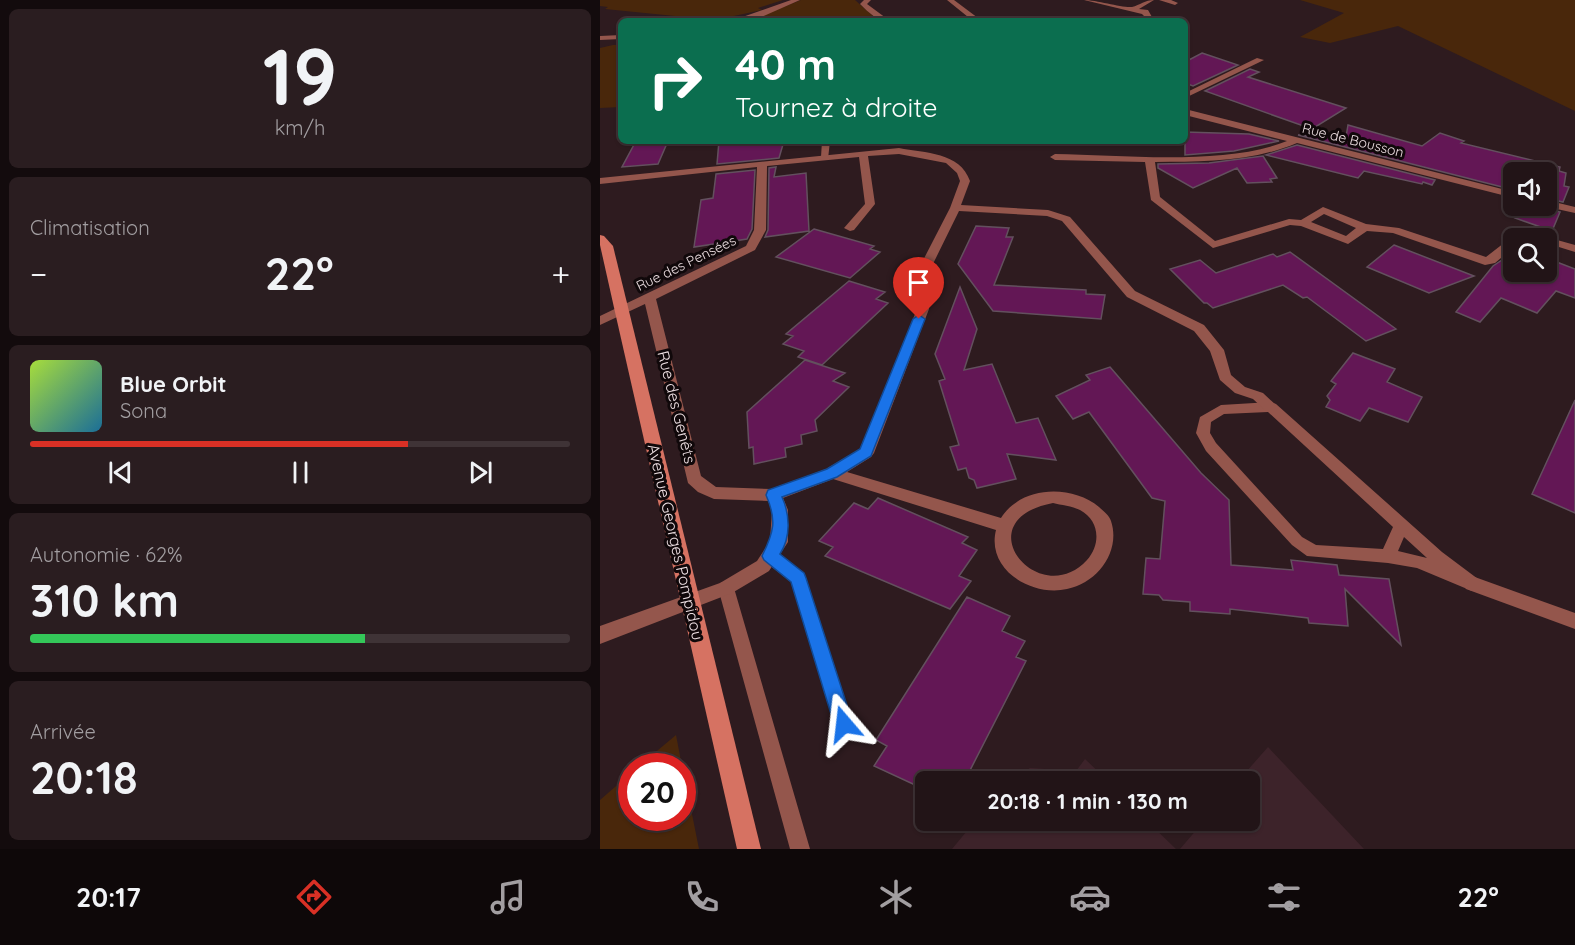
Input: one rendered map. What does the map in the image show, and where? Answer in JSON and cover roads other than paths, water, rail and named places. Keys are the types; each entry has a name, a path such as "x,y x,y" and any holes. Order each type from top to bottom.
{"main road":[{"name":"Avenue Georges Pompidou","path":"600,238 607,246 749,849"}],"street":[{"path":"748,18 797,0"},
{"path":"950,0 972,18"},
{"path":"1087,0 1145,12 1148,18"},
{"path":"1132,9 1151,0"},
{"path":"1162,0 1175,3"},
{"path":"600,38 618,37"},
{"name":"Rue de Bousson","path":"1188,113 1503,192"},
{"path":"1055,157 1232,157 1294,141"},
{"name":"Rue des Genêts","path":"650,298 694,479 704,488 714,493 773,495 832,473 866,453 923,309 924,272 955,208 965,181 962,172 949,161 899,151 864,153"},
{"path":"600,181 864,153 870,204 850,228"},
{"path":"1150,158 1155,198 1213,245 1289,222 1303,223 1348,241 1364,228"},
{"name":"Rue des Pensées","path":"600,321 751,248 760,230 762,164"},
{"path":"1557,206 1575,210"},
{"path":"955,208 1048,213 1066,219 1131,294 1199,328 1217,350 1225,378 1240,390 1258,396 1271,407"},
{"path":"1303,223 1323,210 1364,228 1395,230 1485,261 1491,260 1503,250"},
{"path":"1557,243 1575,249"},
{"path":"832,473 1005,526"},
{"path":"600,635 726,588 763,566 779,542 780,510 773,495"},
{"path":"1046,498 1069,498 1083,503 1100,517 1107,541 1103,555 1093,568 1079,577 1061,582 1043,582 1025,577 1012,567 1004,554 1001,540 1005,526 1012,514 1024,505 1046,498"},
{"path":"1472,584 1575,621"}],"lane":[{"path":"868,0 863,3 882,18"},
{"path":"1188,95 1260,60"},
{"path":"825,157 826,144"},
{"path":"1271,407 1436,557 1472,584 1419,562 1388,555 1313,551 1297,541 1211,447 1203,433 1205,420 1221,410 1271,407"},
{"path":"1388,555 1401,525"},
{"path":"770,556 798,578 844,724"},
{"path":"726,588 800,849"}]}
